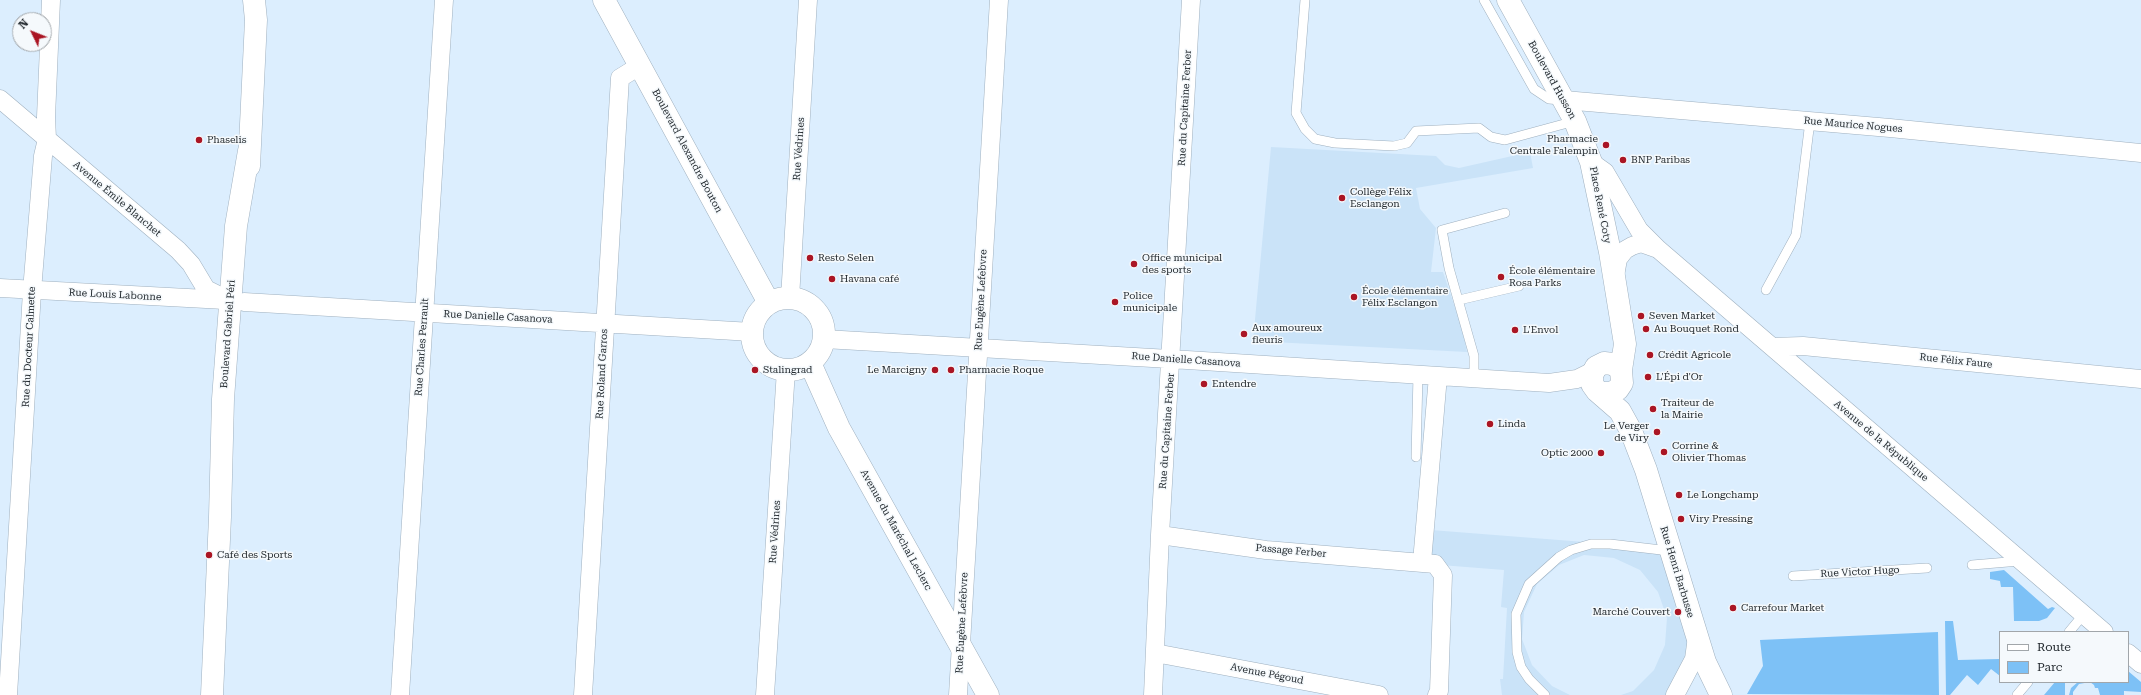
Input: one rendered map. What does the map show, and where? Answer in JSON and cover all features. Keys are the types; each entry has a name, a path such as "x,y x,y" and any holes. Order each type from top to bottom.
{"street":[{"name":"Rue du Docteur Calmette","path":"8,695 32,291 43,156 47,139 46,118 51,0"},
{"name":"Boulevard Gabriel Péri","path":"212,695 220,517 223,399 237,301 236,226 249,151 256,20 254,0"},
{"name":"Rue Charles Perrault","path":"400,695 444,0"},
{"name":"Rue Védrines","path":"790,298 808,0"},
{"name":"Rue Eugène Lefebvre","path":"958,695 999,0"},
{"name":"Rue du Capitaine Ferber","path":"1153,695 1160,535 1191,0"},
{"name":"Boulevard Husson","path":"1508,0 1575,121 1592,162"},
{"name":"Boulevard Alexandre Bouton","path":"607,1 769,303"},
{"name":"Rue Roland Garros","path":"583,695 620,78 641,65"},
{"name":"Avenue Émile Blanchet","path":"0,99 178,250 191,264 206,289 237,301"},
{"name":"Rue Maurice Nogues","path":"1564,100 1810,121 2141,153"},
{"name":"Place René Coty","path":"1592,162 1605,172 1640,230 1658,249"},
{"name":"Place René Coty","path":"1592,162 1625,344 1605,380"},
{"path":"1614,281 1615,267 1618,259 1625,250 1642,243 1658,249"},
{"name":"Avenue de la République","path":"1658,249 2103,631"},
{"name":"Rue Louis Labonne","path":"0,288 32,291 237,301"},
{"path":"790,298 800,299 816,311 821,319 824,339 821,348 810,362 798,368 786,370 775,368 765,362 757,353 753,343 752,332 757,315 769,303 779,299 790,298"},
{"name":"Rue Danielle Casanova","path":"237,301 752,332"},
{"name":"Rue Danielle Casanova","path":"824,339 1549,383 1577,379 1605,380"},
{"name":"Rue Félix Faure","path":"1772,347 1803,346 2141,380"},
{"name":"Avenue du Maréchal Leclerc","path":"810,362 839,428 988,695"},
{"name":"Rue Védrines","path":"765,695 786,370"},
{"path":"1436,695 1439,691 1442,575 1435,564 1422,562 1438,376"},
{"name":"Rue Henri Barbusse","path":"1605,380 1626,420 1646,470 1670,551 1691,613 1696,637 1705,662 1721,695"},
{"name":"Passage Ferber","path":"1160,535 1266,550 1422,562"},
{"path":"1675,695 1694,659 1696,637"},
{"name":"Avenue Pégoud","path":"1155,653 1379,695"},
{"path":"2129,654 2141,664"}],"lane":[{"path":"1305,0 1296,113 1305,129 1315,139 1335,143 1394,146 1407,142 1416,131 1479,128 1491,137 1505,140 1575,121"},
{"path":"1484,0 1534,90 1549,99 1564,100"},
{"path":"1766,290 1796,235 1810,121"},
{"path":"1474,379 1474,356 1449,268 1442,230 1505,213"},
{"path":"1459,300 1519,286"},
{"path":"1416,456 1418,375"},
{"path":"1545,695 1529,679 1521,667 1517,652 1516,614 1529,584 1559,557 1571,550 1591,544 1610,544 1670,551"},
{"path":"1972,565 2021,560"},
{"name":"Rue Victor Hugo","path":"1793,576 1927,568"},
{"path":"2070,631 2084,614"},
{"path":"2017,695 2027,683"}],"shaded area":[{"path":"1271,147 1436,156 1445,165 1459,168 1530,152 1533,168 1416,188 1420,209 1436,228 1431,272 1443,272 1462,328 1467,352 1253,341"},
{"name":"Marché Couvert","path":"1431,530 1610,544 1670,551 1697,637 1675,695 1621,695 1633,691 1654,670 1665,645 1667,618 1658,592 1640,570 1614,558 1584,555 1559,565 1537,584 1524,612 1522,639 1532,665 1552,686 1570,695 1502,695 1500,679 1503,679 1507,608 1501,607 1504,570 1428,564"}],"green space":[{"path":"2004,570 2048,609 2052,607 2055,608 2047,618 2039,621 2014,621 2013,587 2001,587 2000,581 1990,579 1990,572"},
{"path":"1945,621 1953,621 1958,660 1999,659 1999,675 1991,669 1978,685 1967,675 1950,695 1946,695"},
{"path":"1938,632 1939,695 1747,694 1763,666 1760,640"},
{"path":"2129,672 2141,682 2141,692 2124,691 2124,695 2100,695 2098,688 2095,688 2091,683 2129,683"},
{"path":"2054,683 2065,683 2065,695 2044,695"},
{"path":"2077,683 2084,683 2079,684 2073,692 2073,695 2069,695 2071,688"}],"place":[{"name":"Phaselis","path":"199,140"},
{"name":"Pharmacie Centrale Falempin","path":"1606,145"},
{"name":"BNP Paribas","path":"1623,160"},
{"name":"Collège Félix Esclangon","path":"1342,198"},
{"name":"Resto Selen","path":"810,258"},
{"name":"Office municipal des sports","path":"1134,264"},
{"name":"École élémentaire Rosa Parks","path":"1501,277"},
{"name":"Havana café","path":"832,279"},
{"name":"École élémentaire Félix Esclangon","path":"1354,297"},
{"name":"Police municipale","path":"1115,302"},
{"name":"Seven Market","path":"1641,316"},
{"name":"Au Bouquet Rond","path":"1646,329"},
{"name":"L'Envol","path":"1515,330"},
{"name":"Aux amoureux fleuris","path":"1244,334"},
{"name":"Crédit Agricole","path":"1650,355"},
{"name":"Stalingrad","path":"755,370"},
{"name":"Le Marcigny","path":"935,370"},
{"name":"Pharmacie Roque","path":"951,370"},
{"name":"L'Épi d'Or","path":"1648,377"},
{"name":"Entendre","path":"1204,384"},
{"name":"Traiteur de la Mairie","path":"1653,409"},
{"name":"Linda","path":"1490,424"},
{"name":"Le Verger de Viry","path":"1657,432"},
{"name":"Corrine & Olivier Thomas","path":"1664,452"},
{"name":"Optic 2000","path":"1601,453"},
{"name":"Le Longchamp","path":"1679,495"},
{"name":"Viry Pressing","path":"1681,519"},
{"name":"Café des Sports","path":"209,555"},
{"name":"Carrefour Market","path":"1733,608"},
{"name":"Marché Couvert","path":"1678,612"}]}
